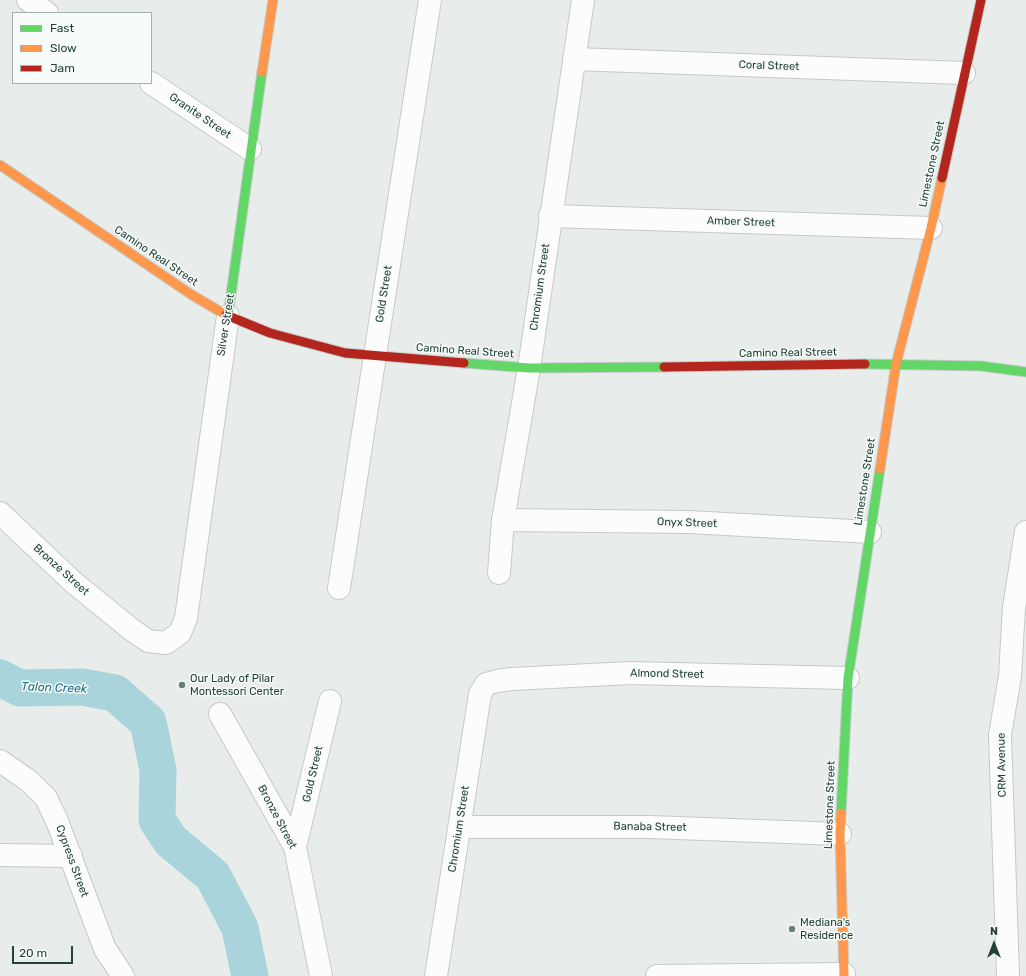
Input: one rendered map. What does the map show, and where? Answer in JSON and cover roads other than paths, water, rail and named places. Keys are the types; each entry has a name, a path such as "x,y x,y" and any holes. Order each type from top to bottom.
{"street":[{"path":"28,0 46,12"},
{"name":"Silver Street","path":"166,643 180,633 186,618 250,149 273,0"},
{"name":"Gold Street","path":"339,588 430,0"},
{"name":"Chromium Street","path":"498,573 504,520 529,368 550,216 583,0"},
{"name":"Limestone Street","path":"844,975 840,834 848,678 896,364 931,228 964,73 982,0"},
{"name":"Coral Street","path":"574,59 964,73"},
{"name":"Granite Street","path":"152,84 250,149"},
{"name":"Camino Real Street","path":"0,165 192,295 228,316 270,333 346,353 529,368 896,364 981,366 1026,372"},
{"name":"Amber Street","path":"550,216 931,228"},
{"name":"Bronze Street","path":"0,514 73,582 132,630 148,641 166,643"},
{"name":"Onyx Street","path":"504,520 689,522 870,532"},
{"name":"CRM Avenue","path":"1008,976 1000,735 1018,676 1014,607 1026,532"},
{"name":"Almond Street","path":"486,684 512,679 630,673 848,678"},
{"name":"Chromium Street","path":"436,976 480,694 486,684"},
{"name":"Gold Street","path":"295,847 330,701"},
{"name":"Bronze Street","path":"220,714 295,847 321,976"},
{"name":"Cypress Street","path":"0,761 29,782 46,798 71,856 105,949 123,976"},
{"name":"Banaba Street","path":"460,827 650,827 840,834"},
{"path":"0,855 71,856"},
{"path":"657,976 844,975"}],"waterway":[{"name":"Talon Creek","path":"0,678 20,688 82,687 115,693 148,722 158,770 157,820 171,841 213,876 240,928 250,976"}],"place":[{"name":"Our Lady of Pilar Montessori Center","path":"182,685"},
{"name":"Mediana's Residence","path":"792,929"}]}
